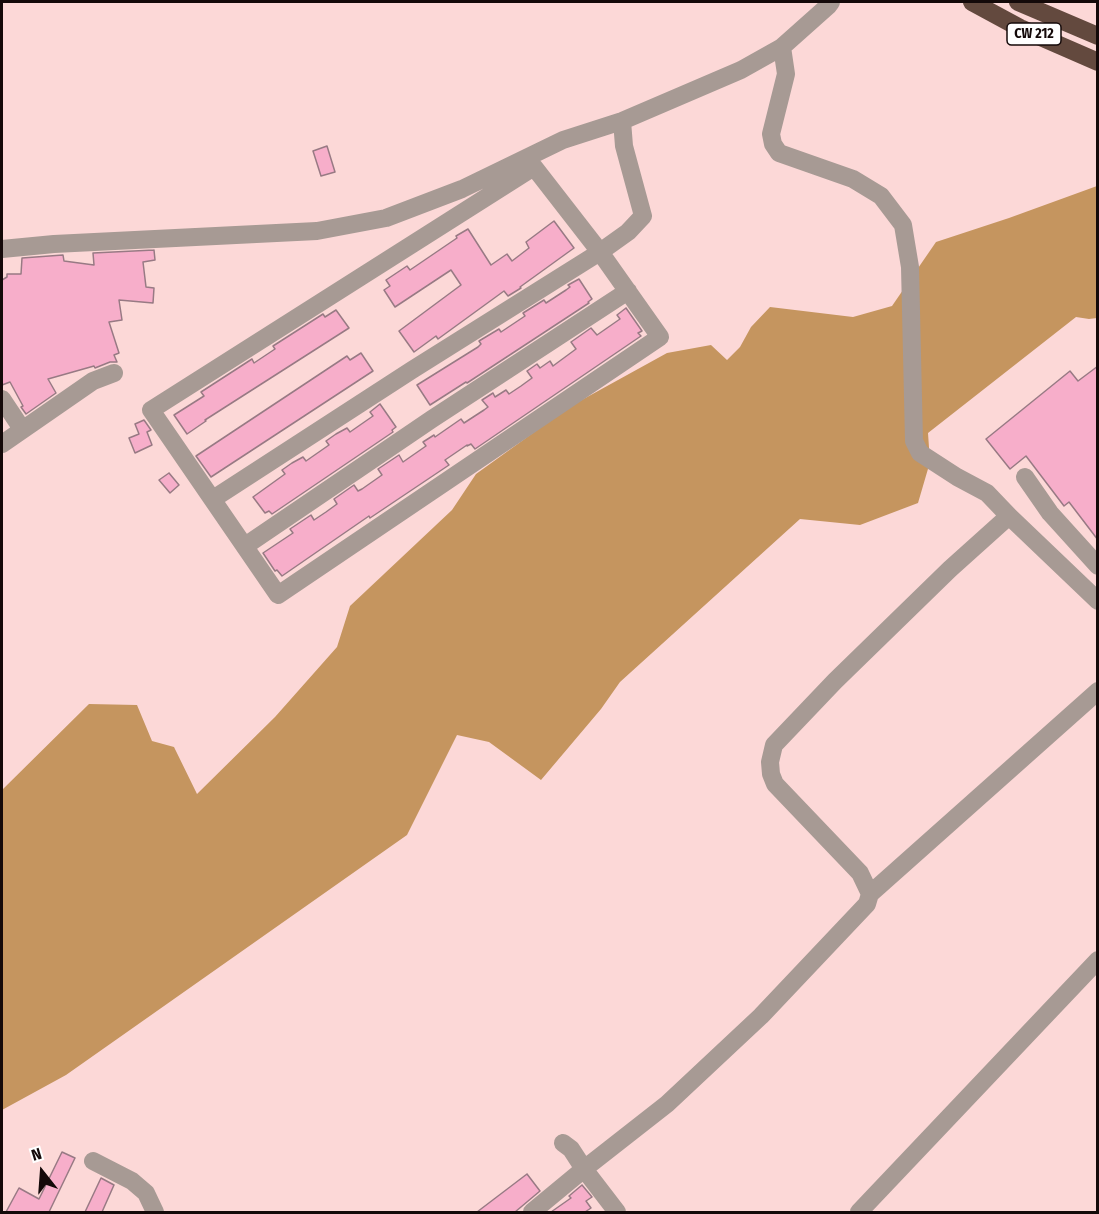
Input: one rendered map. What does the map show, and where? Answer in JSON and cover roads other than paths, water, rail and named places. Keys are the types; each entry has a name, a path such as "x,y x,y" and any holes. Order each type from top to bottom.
{"highway":[{"name":"CW 212","path":"972,2 1020,28 1098,62"},
{"name":"CW 212","path":"1018,2 1098,36"}],"street":[{"path":"2,249 54,244 316,231 386,218 462,189 563,140 622,121 741,70 782,47 831,2"},
{"path":"782,47 786,74 771,134 778,153 854,178 881,196 903,225 910,267 914,441 920,453 987,493 1098,601"},
{"path":"213,499 628,232 643,216 624,146 622,121"},
{"path":"534,167 600,252 660,338 278,595 151,410 534,167"},
{"path":"245,546 432,419 628,291"},
{"path":"2,444 93,381 114,373"},
{"path":"2,399 22,429"},
{"path":"1025,477 1050,513 1096,563"},
{"path":"870,894 860,873 776,784 771,774 770,762 774,745 835,681 1009,516"},
{"path":"532,1212 667,1104 761,1016 867,904 870,894 1098,691"},
{"path":"858,1212 1098,960"},
{"path":"563,1143 571,1149 617,1212"},
{"path":"93,1161 132,1181 146,1193 155,1212"}]}
